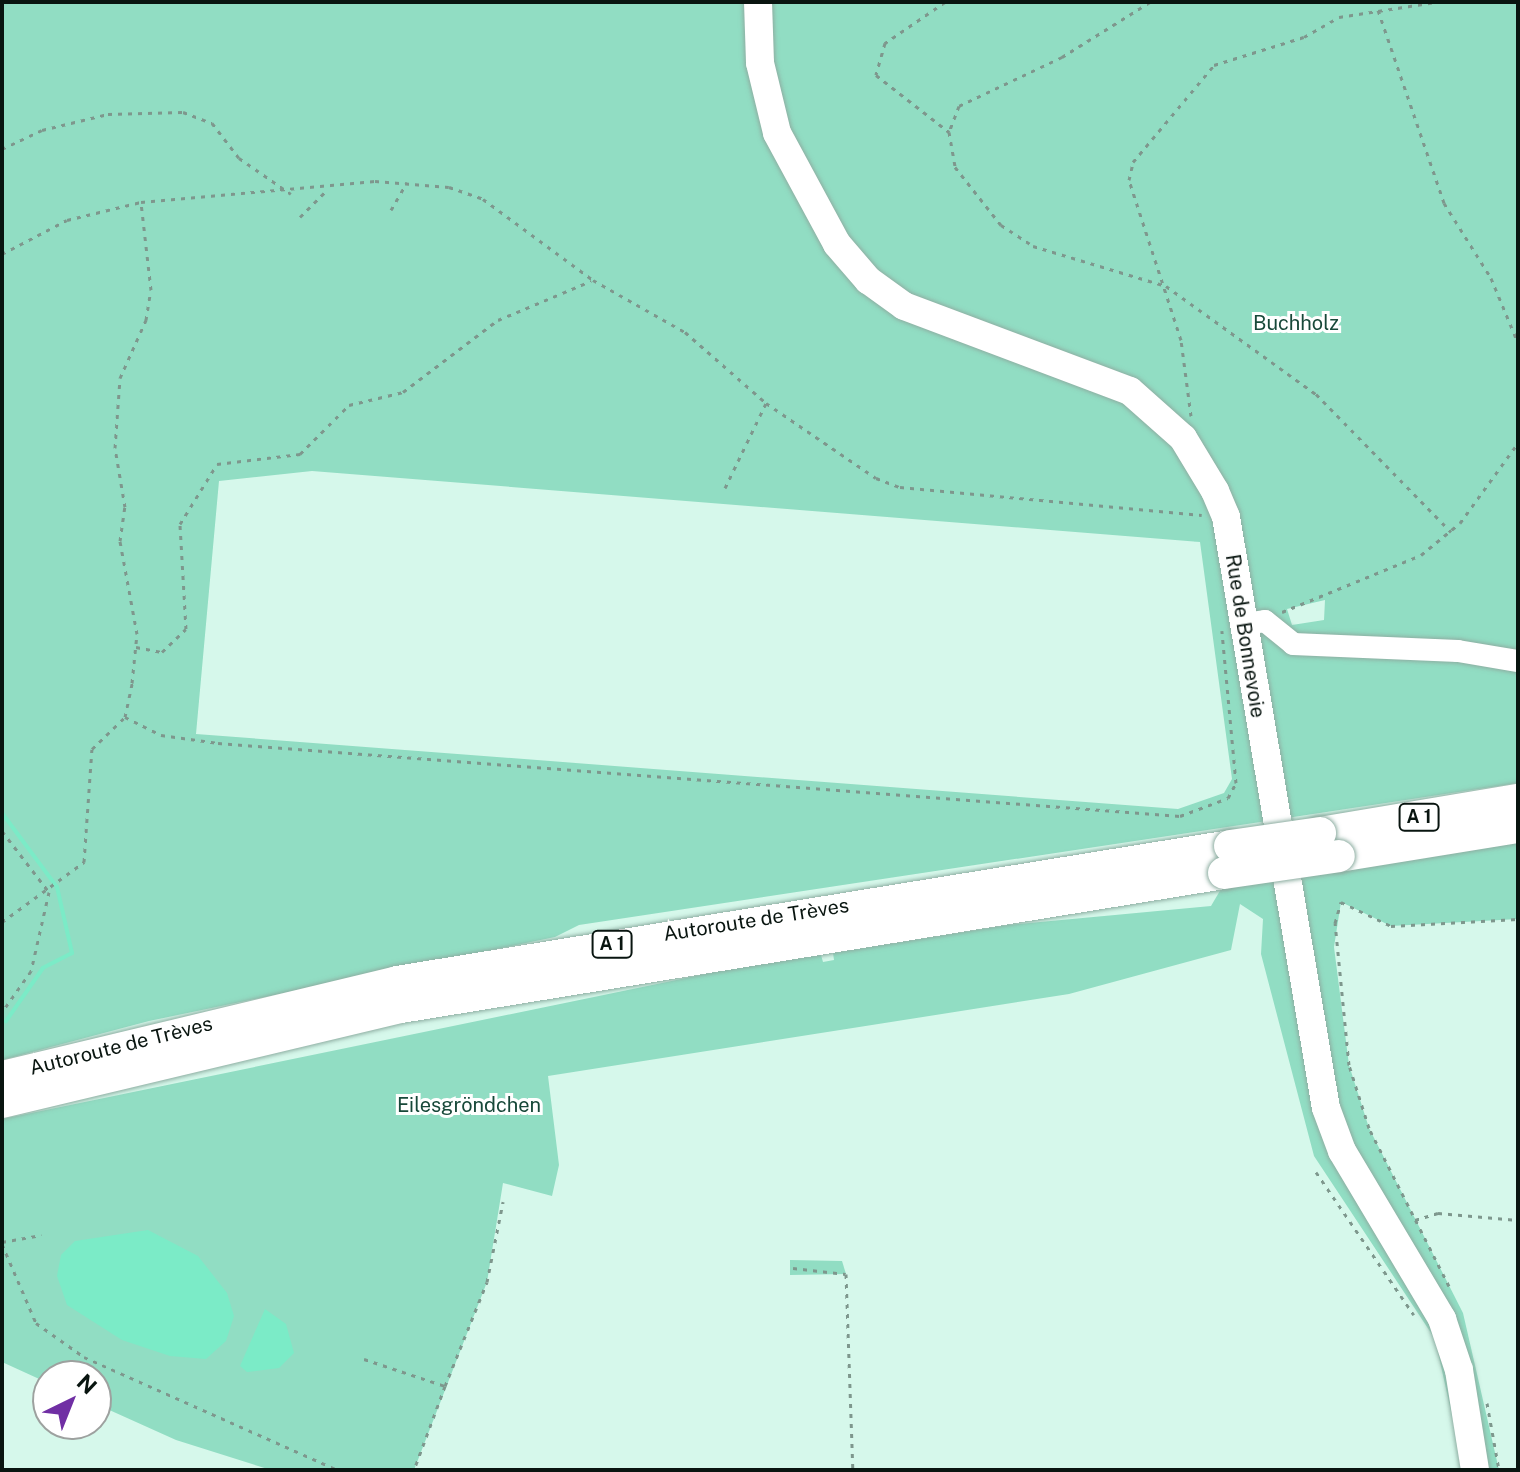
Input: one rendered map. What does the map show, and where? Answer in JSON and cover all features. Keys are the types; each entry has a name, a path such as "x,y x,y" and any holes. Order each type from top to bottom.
{"highway":[{"name":"Autoroute de Trèves","path":"1329,845 1518,800"},
{"name":"Autoroute de Trèves","path":"2,1077 397,982 1329,845 1518,827"},
{"name":"Autoroute de Trèves","path":"2,1102 401,1007 1227,860"}],"main road":[{"name":"Rue de Bonnevoie","path":"758,2 761,74 777,133 837,244 868,280 904,306 1130,391 1183,438 1226,517 1326,1108 1342,1151 1442,1319 1459,1370 1475,1470"}],"lane":[{"path":"1243,621 1293,644 1458,651 1518,661"}],"path":[{"path":"945,2 885,43 876,75 949,132"},
{"path":"1150,2 1062,57 959,106 949,132 955,167 1001,225 1033,246 1166,286 1316,394 1451,532"},
{"path":"1183,438 1192,400 1166,286 1129,180 1133,162 1214,65 1304,37 1339,17 1436,2"},
{"path":"1378,10 1444,203 1491,278 1518,343"},
{"path":"2,149 42,130 108,114 183,112 212,123 239,158 291,194"},
{"path":"391,210 407,182"},
{"path":"2,254 67,220 111,207 141,202 291,194 407,182 483,199 593,280 685,332 766,403 900,487 1226,517"},
{"path":"300,217 327,190"},
{"path":"2,922 49,892 84,862 92,749 125,717 136,647 115,448 120,378 146,320 151,290 141,202"},
{"path":"136,647 162,652 186,629 180,524 217,464 300,454 349,405 403,392 498,320 593,280"},
{"path":"725,488 766,403"},
{"path":"125,717 161,735 218,743 1180,816 1228,798 1236,783 1243,621 1375,579 1451,532 1518,443"},
{"path":"2,831 49,892"},
{"path":"2,1012 31,971 49,892"},
{"path":"1456,1300 1369,1128 1349,1065 1334,947 1341,902 1391,926 1518,919"},
{"path":"1316,1172 1420,1325"},
{"path":"414,1470 487,1282 503,1202"},
{"path":"1414,1220 1438,1213 1518,1220"},
{"path":"41,1235 2,1243 36,1323 84,1357 338,1470"},
{"path":"793,1268 846,1274 853,1470"},
{"path":"364,1359 445,1386"},
{"path":"1485,1396 1499,1470"}],"green space":[{"name":"Buchholz","path":"2,2 1518,2 1518,783 579,925 555,937 149,1021 2,1060","holes":["312,471 1200,542 1232,779 1224,793 1178,809 196,734 219,481","1325,600 1324,620 1292,625 1287,609"]},
{"name":"Eilesgröndchen","path":"1518,842 1518,919 1391,926 1341,902 1334,947 1349,1065 1369,1128 1463,1313 1499,1470 1464,1470 1435,1339 1314,1156 1261,954 1263,919 1240,904 1231,950 1069,994 548,1076 559,1165 552,1196 503,1183 487,1282 414,1470 271,1470 176,1440 112,1411 112,1360 32,1360 32,1376 2,1362 2,1119 715,972 821,955 823,962 834,960 833,953 1008,925 1211,906 1221,889"},
{"path":"790,1260 842,1261 846,1274 790,1275"}],"shaded area":[{"path":"148,1230 198,1256 227,1293 234,1316 226,1341 206,1359 170,1356 122,1340 67,1305 57,1276 61,1255 75,1241"},
{"path":"265,1309 286,1324 294,1353 279,1368 247,1372 240,1366"}],"waterway":[{"path":"2,813 57,887 72,953 43,968 6,1021"}]}
